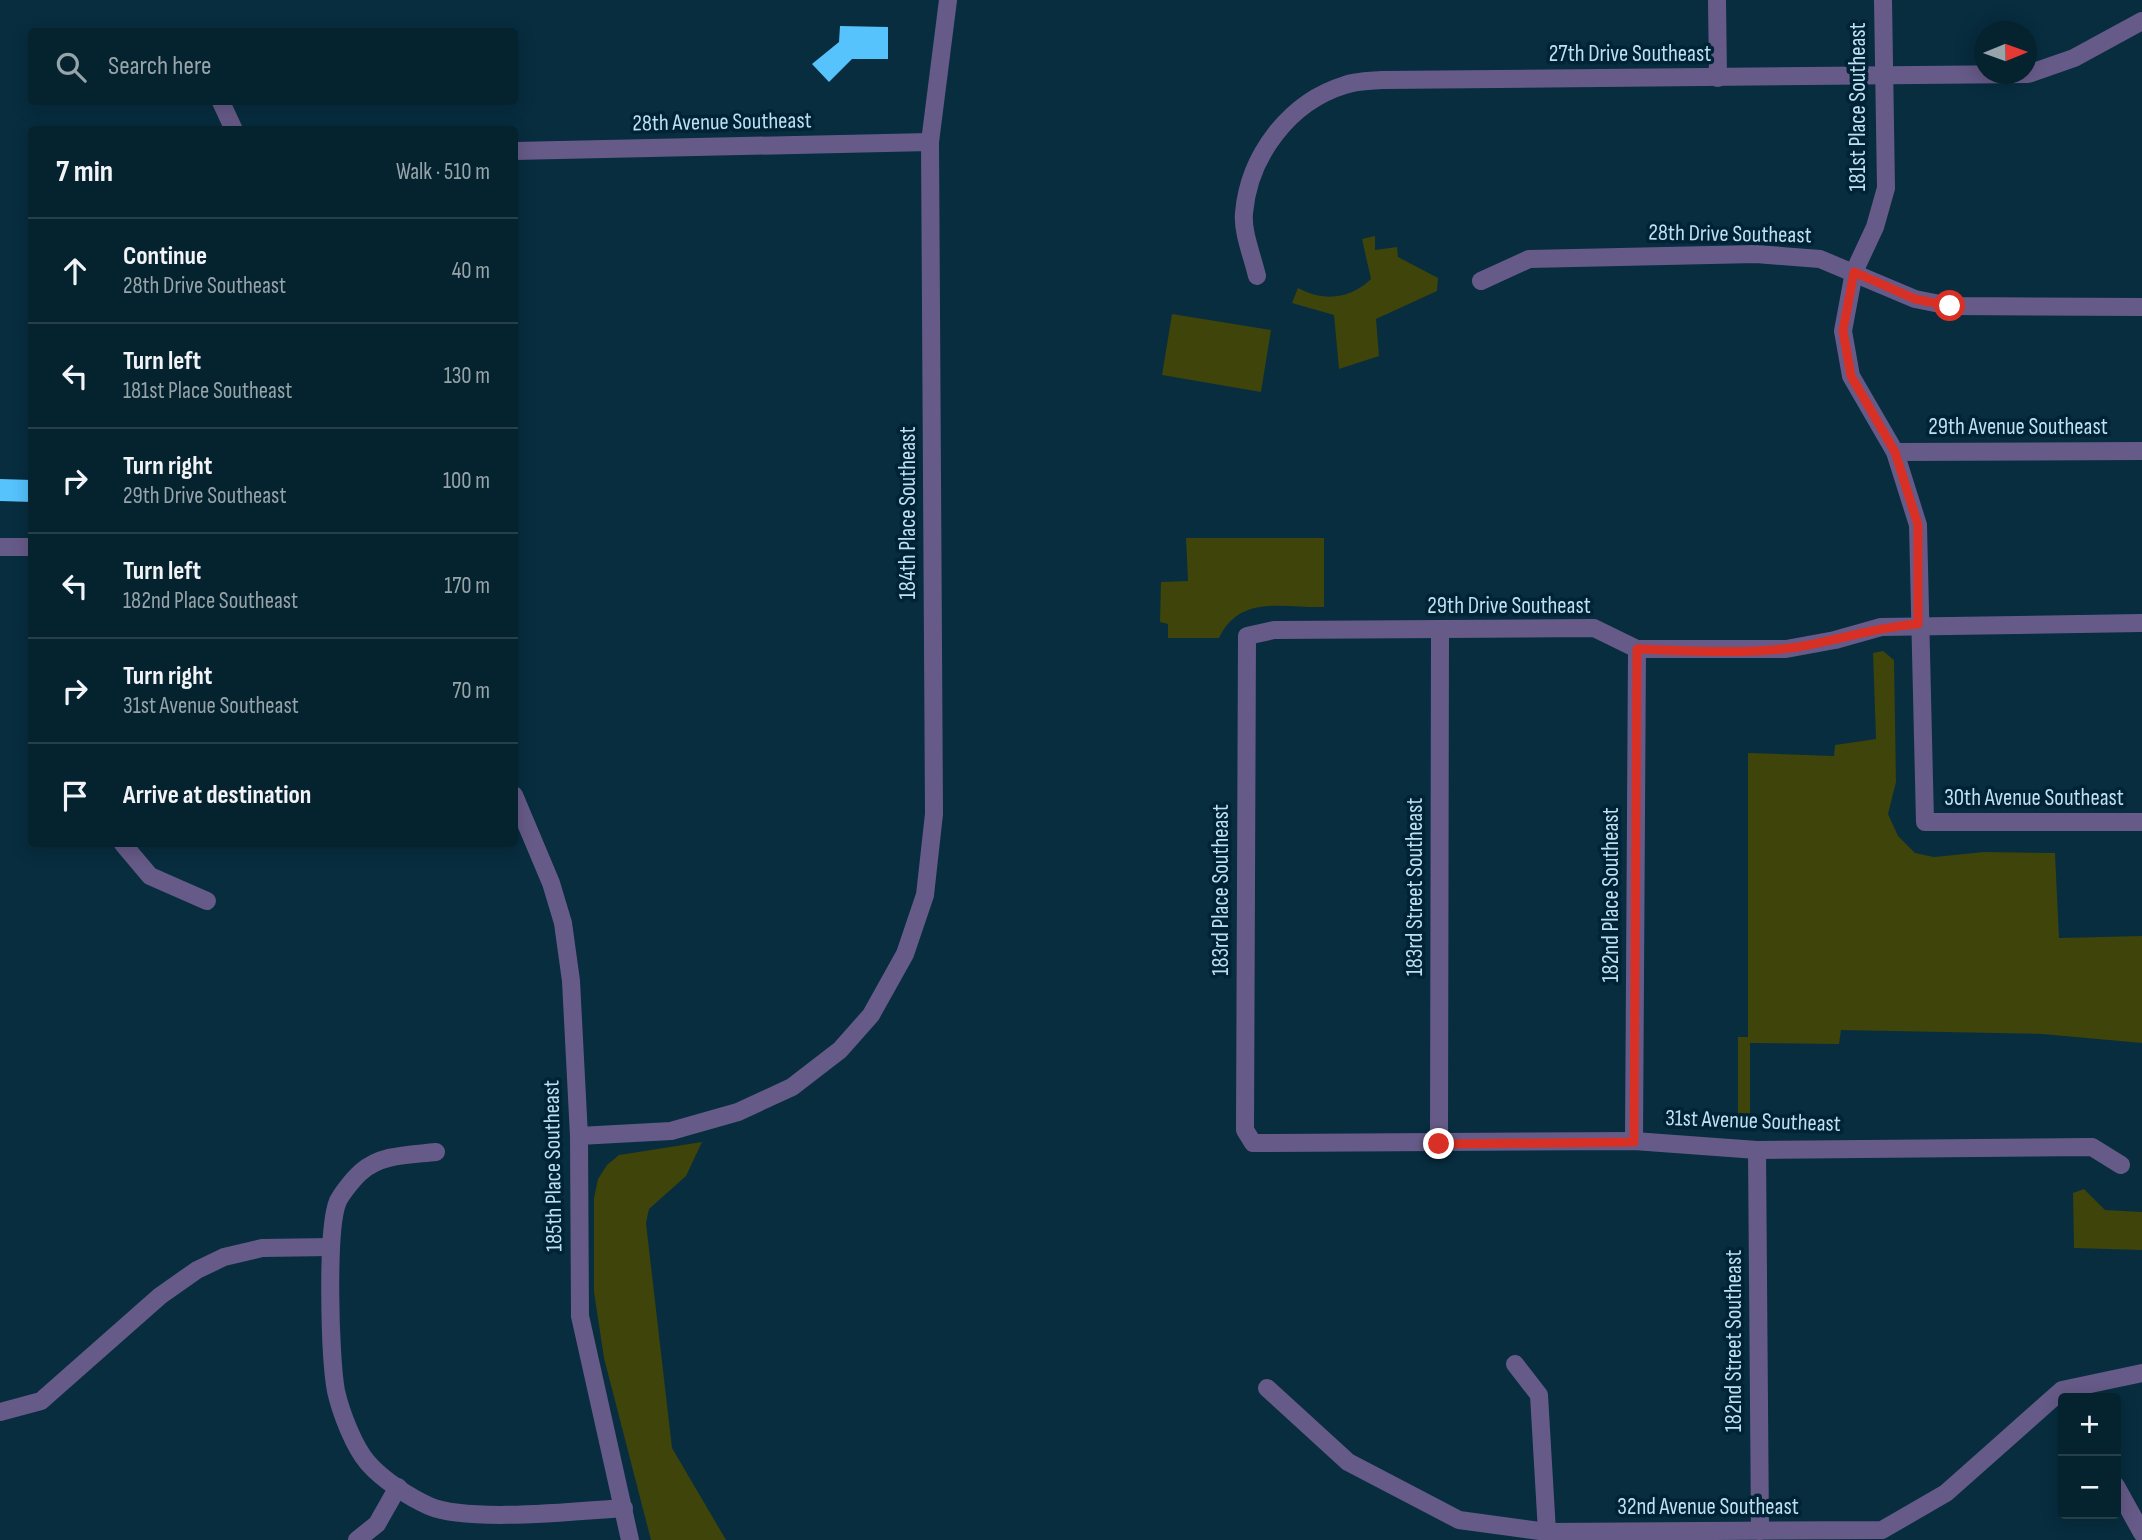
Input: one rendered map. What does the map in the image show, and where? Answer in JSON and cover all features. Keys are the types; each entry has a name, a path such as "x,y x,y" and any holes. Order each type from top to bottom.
{"street":[{"name":"184th Place Southeast","path":"579,1136 671,1131 738,1112 792,1087 840,1049 871,1015 905,954 925,895 934,814 930,142 948,0"},
{"path":"1717,0 1718,78"},
{"name":"181st Place Southeast","path":"1883,0 1886,188 1875,227 1854,272 1843,331 1851,376 1895,452 1918,525 1918,624 1925,822"},
{"name":"27th Drive Southeast","path":"1257,276 1243,215 1255,164 1277,130 1308,104 1345,85 1382,79 2028,74 2074,58 2142,22"},
{"path":"222,105 232,126"},
{"name":"28th Avenue Southeast","path":"518,151 930,142"},
{"name":"28th Drive Southeast","path":"1481,281 1529,259 1756,254 1820,259 1915,299 1950,306 2142,307"},
{"name":"29th Avenue Southeast","path":"1895,452 2142,451"},
{"path":"0,547 28,547"},
{"name":"29th Drive Southeast","path":"1247,636 1274,631 1594,628 1637,649 1786,649 1835,640 1881,627 1918,624 2142,622"},
{"name":"183rd Street Southeast","path":"1439,1144 1440,630"},
{"name":"183rd Place Southeast","path":"1247,636 1245,1130 1253,1143"},
{"name":"182nd Place Southeast","path":"1634,1142 1637,649"},
{"name":"185th Place Southeast","path":"518,805 551,883 563,923 570,981 579,1136 580,1316 629,1540"},
{"name":"30th Avenue Southeast","path":"1925,822 2142,822"},
{"path":"125,847 150,876 207,901"},
{"name":"31st Avenue Southeast","path":"1253,1143 1634,1142 1757,1150 2092,1147 2121,1164"},
{"name":"182nd Street Southeast","path":"1757,1150 1760,1531"},
{"path":"436,1152 385,1158 360,1172 338,1202 331,1247 332,1355 336,1392 351,1431 368,1463 398,1487 430,1507 472,1514 624,1508"},
{"path":"0,1412 41,1401 160,1296 197,1270 224,1257 262,1248 331,1247"},
{"path":"1515,1364 1539,1395 1547,1532"},
{"name":"32nd Avenue Southeast","path":"2068,1393 2142,1373"},
{"name":"32nd Avenue Southeast","path":"1267,1388 1348,1462 1459,1520 1547,1532 1882,1530 1946,1493 2058,1399"},
{"path":"357,1540 382,1518 398,1487"},
{"path":"2121,1495 2142,1533"}],"green space":[{"path":"1375,236 1375,250 1397,247 1398,257 1438,278 1437,291 1376,319 1379,356 1339,369 1334,315 1292,303 1298,288 1327,297 1346,294 1363,286 1371,279 1362,239"},
{"path":"1172,314 1271,330 1261,392 1162,375"},
{"path":"1186,538 1324,538 1324,607 1264,606 1239,615 1228,624 1219,638 1168,638 1168,624 1160,622 1161,582 1188,581"},
{"path":"1883,651 1894,660 1896,782 1888,814 1898,836 1915,853 1934,857 1984,852 2055,853 2059,938 2142,936 2142,1043 2042,1034 1841,1030 1839,1044 1750,1043 1750,1122 1738,1122 1738,1037 1748,1037 1748,753 1834,756 1835,745 1876,739 1873,653"},
{"path":"702,1142 686,1176 649,1209 646,1223 672,1448 726,1540 651,1540 604,1358 594,1292 594,1198 598,1179 607,1165 619,1155"},
{"path":"2084,1189 2105,1210 2142,1212 2142,1250 2074,1248 2073,1193"}],"building":[{"path":"840,26 888,27 888,59 852,59 829,82 812,64 839,42"},
{"path":"0,479 28,480 28,502 0,501"}],"route":[{"path":"1439,1144 1634,1142 1637,649 1786,649 1835,640 1881,627 1918,624 1918,525 1895,452 1851,376 1843,331 1854,272 1915,299 1950,306"}]}
